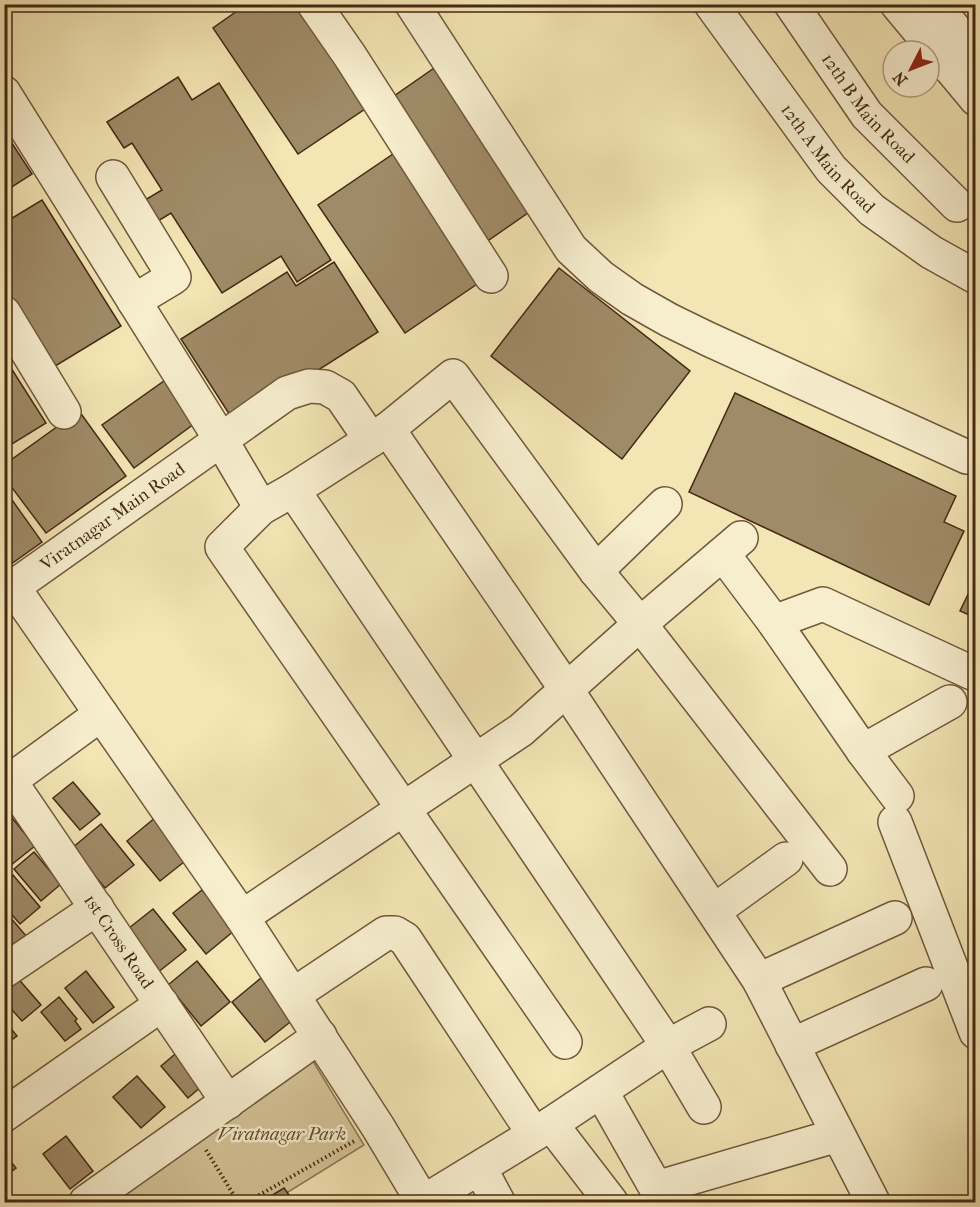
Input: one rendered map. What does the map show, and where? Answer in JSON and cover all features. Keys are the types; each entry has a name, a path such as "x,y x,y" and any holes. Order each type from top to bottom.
{"street":[{"path":"314,4 350,56 491,276"},
{"path":"412,4 571,249 601,278 632,299 708,339 967,457"},
{"name":"12th A Main Road","path":"711,4 831,169 872,210 931,252 975,277"},
{"name":"12th B Main Road","path":"790,4 867,116 957,205"},
{"path":"897,4 975,99"},
{"path":"934,4 975,55"},
{"path":"4,93 261,508"},
{"path":"113,177 174,277 134,301"},
{"path":"4,313 64,412"},
{"path":"565,1042 222,547 261,508 380,435 453,376 596,571 640,624 830,869"},
{"name":"Viratnagar Main Road","path":"9,591 287,393 309,386 325,387 341,396 380,435 566,689 714,911 759,980 873,1203"},
{"path":"293,490 668,1046 704,1107"},
{"path":"596,571 665,504"},
{"path":"242,917 521,730 732,546 774,622 863,751 896,809 975,1032"},
{"path":"9,591 101,714 242,917 378,1127 423,1202 543,1129 668,1046 709,1024"},
{"path":"774,622 823,604 972,673"},
{"path":"863,751 950,702"},
{"path":"7,783 101,714"},
{"name":"1st Cross Road","path":"7,783 97,908 228,1102"},
{"path":"714,911 786,859"},
{"path":"4,971 97,908"},
{"path":"759,980 895,918"},
{"path":"293,995 386,933 395,933 405,939 543,1129 611,1203"},
{"path":"792,1045 926,984"},
{"path":"4,1115 162,1004"},
{"path":"86,1203 320,1036"},
{"path":"601,1090 656,1188 838,1135"},
{"path":"480,1168 498,1203"}],"path":[{"path":"247,1203 378,1127"},
{"path":"206,1150 238,1203"}],"green space":[{"name":"Viratnagar Park","path":"308,1053 364,1145 272,1202 100,1202"}],"building":[{"path":"247,4 299,4 368,107 298,154 213,28"},
{"path":"437,66 535,208 482,245 384,103"},
{"path":"178,77 192,100 219,83 331,260 297,282 281,256 222,293 171,213 158,221 145,200 162,190 132,143 124,148 107,122"},
{"path":"4,131 32,174 4,192"},
{"path":"396,152 483,280 405,333 318,205"},
{"path":"42,200 121,326 52,368 4,292 4,223"},
{"path":"334,262 378,332 235,423 181,339 287,272 296,286"},
{"path":"559,268 690,371 622,459 491,356"},
{"path":"4,357 46,423 4,449"},
{"path":"171,376 202,418 134,468 102,425"},
{"path":"735,393 956,496 944,522 964,531 929,605 689,492"},
{"path":"79,411 126,476 46,533 4,477 4,465"},
{"path":"12,500 42,542 4,569 4,505"},
{"path":"976,578 976,618 960,611"},
{"path":"73,782 100,814 80,830 53,798"},
{"path":"4,808 35,846 6,869 4,867"},
{"path":"156,817 189,858 160,881 127,841"},
{"path":"101,824 134,865 105,888 72,848"},
{"path":"34,852 61,884 41,901 14,869"},
{"path":"13,875 40,907 20,924 4,906 4,882"},
{"path":"202,890 235,930 206,954 173,913"},
{"path":"153,909 186,950 157,973 124,932"},
{"path":"4,910 27,937 4,951"},
{"path":"197,961 230,1002 201,1026 168,985"},
{"path":"86,971 114,1007 93,1023 65,988"},
{"path":"15,975 41,1005 22,1021 4,1001 4,983"},
{"path":"261,978 294,1019 265,1042 232,1002"},
{"path":"59,997 77,1019 75,1021 81,1029 65,1041 41,1012"},
{"path":"4,1020 17,1036 4,1045"},
{"path":"181,1049 208,1081 188,1098 161,1066"},
{"path":"137,1076 165,1107 141,1128 113,1097"},
{"path":"66,1136 93,1171 70,1189 43,1154"},
{"path":"4,1153 16,1168 4,1177"},
{"path":"284,1188 294,1202 261,1202"}]}
